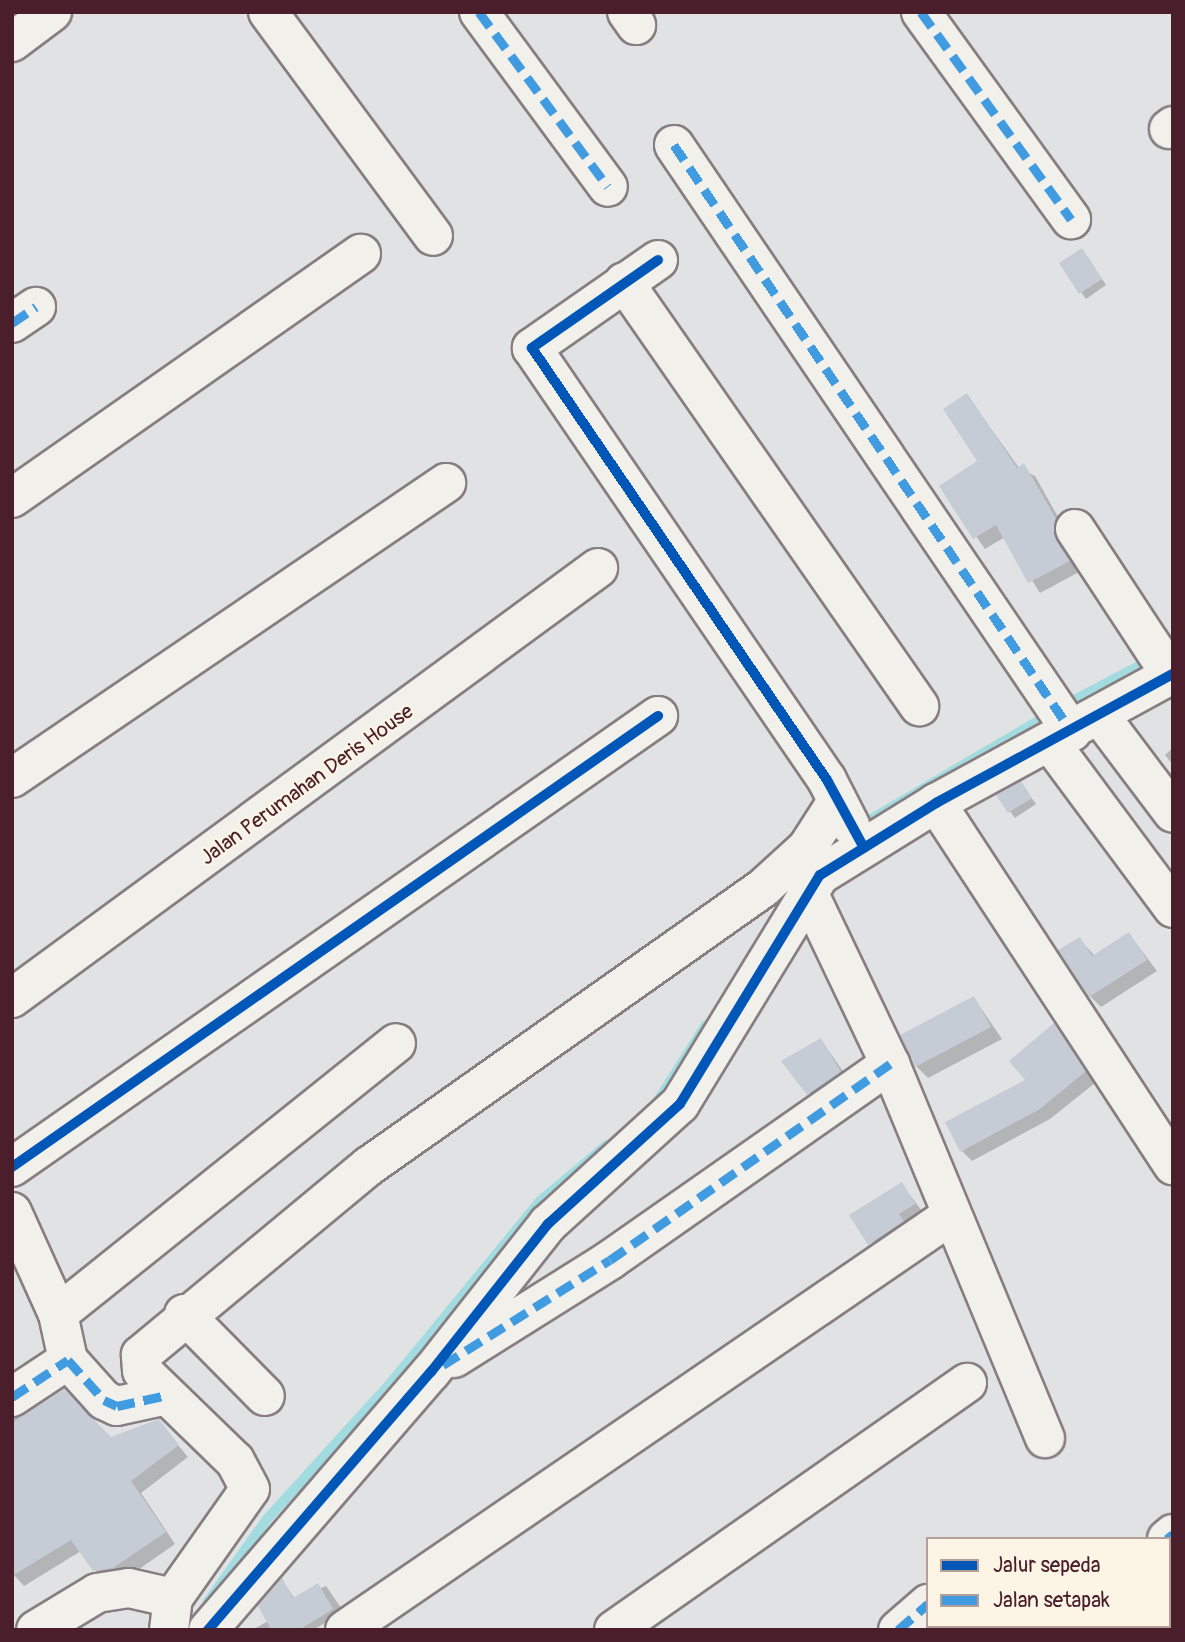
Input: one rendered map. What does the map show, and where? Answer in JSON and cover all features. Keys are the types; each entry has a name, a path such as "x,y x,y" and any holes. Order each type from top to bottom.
{"street":[{"path":"12,42 52,12"},
{"path":"268,12 433,236"},
{"path":"479,12 608,187"},
{"path":"921,12 1071,219"},
{"path":"674,145 1068,723 1173,908"},
{"path":"12,498 361,254"},
{"path":"658,260 536,340 535,357 827,780 851,827"},
{"path":"624,282 919,706"},
{"path":"12,778 446,483"},
{"path":"36,1630 97,1592 129,1588 171,1614 250,1489 235,1461 163,1395 138,1364 184,1314 369,1166 763,888 807,848 851,827 936,803 1166,666 1075,529"},
{"name":"Jalan Perumahan Deris House","path":"12,998 598,568"},
{"path":"12,1167 658,716"},
{"path":"1068,723 1173,813"},
{"path":"936,803 1173,1165"},
{"path":"208,1630 431,1373 548,1224 680,1104 808,892 851,827"},
{"path":"808,892 890,1064 950,1216 1045,1438"},
{"path":"58,1314 396,1043"},
{"path":"431,1373 610,1260 890,1064"},
{"path":"12,1212 58,1314 68,1360 104,1400 117,1406 163,1395"},
{"path":"345,1630 950,1216"},
{"path":"184,1314 265,1396"},
{"path":"12,1397 68,1360"},
{"path":"614,1630 967,1383"},
{"path":"898,1630 926,1606"}],"building":[{"path":"1082,248 1102,279 1079,294 1059,263"},
{"path":"967,393 1017,468 1024,463 1056,519 1056,540 1070,561 1028,583 996,525 973,539 939,486 977,461 943,409"},
{"path":"1021,781 1032,798 1008,813 996,795"},
{"path":"1129,932 1147,960 1089,997 1058,950 1080,937 1092,956"},
{"path":"974,996 991,1027 915,1067 900,1035"},
{"path":"1054,1023 1086,1071 1040,1109 960,1152 945,1122 1025,1080 1009,1061"},
{"path":"821,1038 841,1072 807,1095 781,1061"},
{"path":"902,1182 915,1204 899,1214 904,1221 868,1245 849,1215"},
{"path":"64,1389 111,1437 159,1419 179,1445 131,1481 166,1532 113,1568 93,1571 71,1540 12,1576 12,1423"},
{"path":"282,1578 293,1598 318,1583 333,1609 299,1630 271,1630 258,1606"}],"waterway":[{"path":"1063,706 1152,659"},
{"path":"858,827 1050,714"},
{"path":"656,1104 706,1025"},
{"path":"208,1602 267,1519 389,1385 540,1201 607,1145"}],"marked path":[{"path":"479,12 608,187"},
{"path":"921,12 1071,219"},
{"path":"674,145 1072,732"},
{"path":"12,323 36,307"},
{"path":"443,1365 610,1260 890,1064"},
{"path":"12,1397 68,1360 104,1400 117,1406 163,1396"},
{"path":"1169,1537 1173,1534"},
{"path":"898,1630 926,1606"}],"cycle path":[{"path":"658,260 532,348 827,780 864,848"},
{"path":"208,1630 431,1372 548,1224 680,1104 820,875 936,803 1173,674"},
{"path":"12,1167 658,716"}]}
